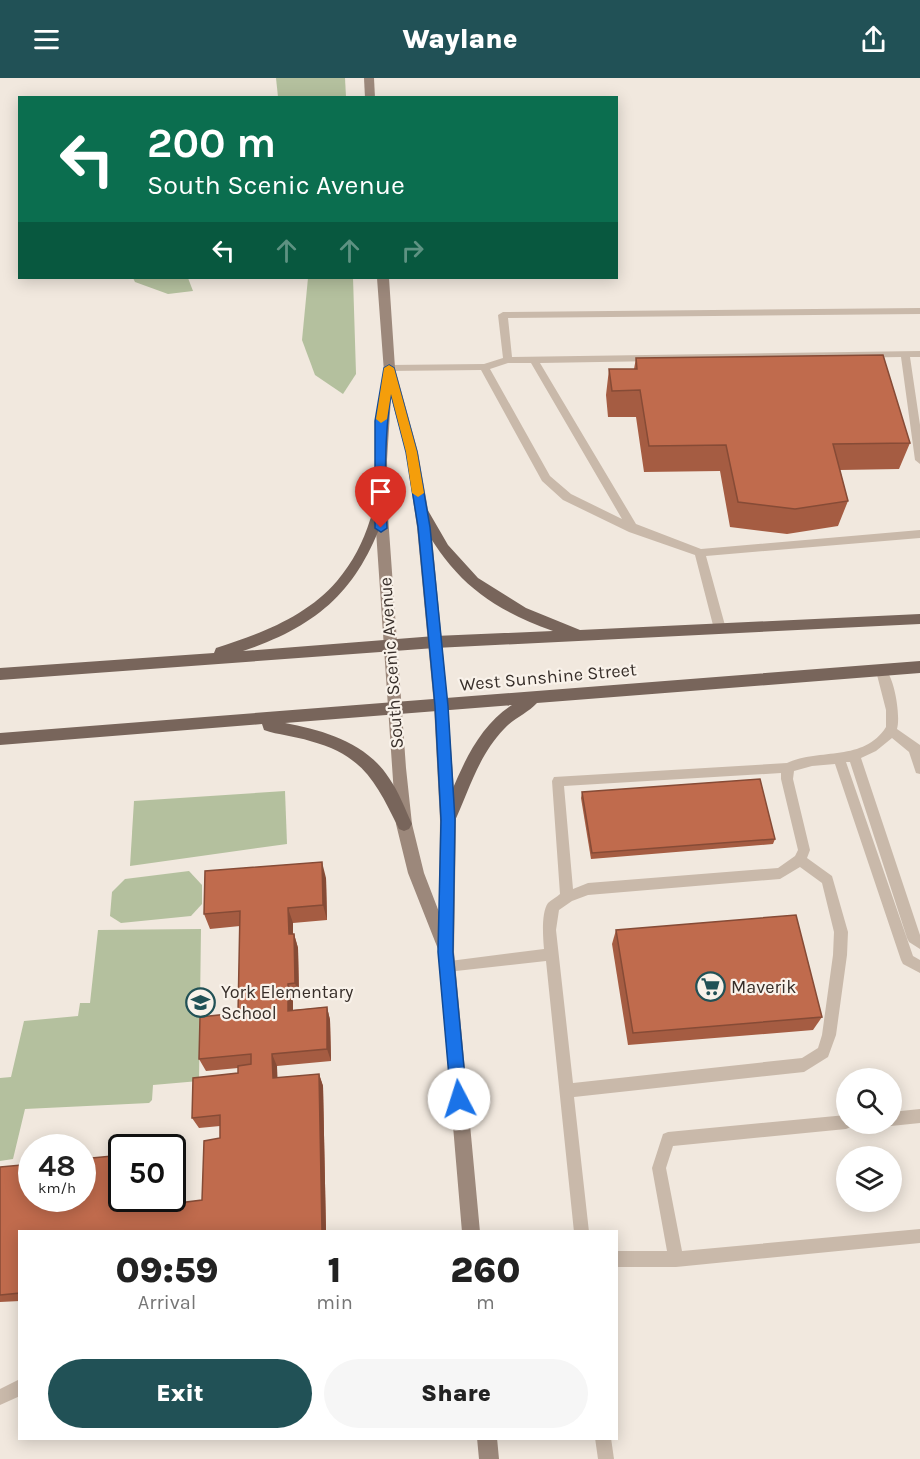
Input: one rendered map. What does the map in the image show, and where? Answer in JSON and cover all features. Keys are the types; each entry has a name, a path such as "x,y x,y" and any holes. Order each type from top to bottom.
{"main road":[{"path":"369,78 370,96"},
{"name":"South Scenic Avenue","path":"383,279 389,368 412,452 421,510 441,706 448,820 446,959 471,1230"},
{"name":"South Scenic Avenue","path":"389,368 381,421 380,510 404,824 416,873 446,959"},
{"path":"192,660 251,643 274,633 294,623 331,597 360,563 369,547 380,510"},
{"path":"421,510 447,554 460,569 496,599 538,620 585,636"},
{"name":"West Sunshine Street","path":"0,674 435,642 920,619"},
{"name":"West Sunshine Street","path":"0,739 242,722 920,667"},
{"path":"448,820 465,775 489,733 501,720 533,700 560,695"},
{"path":"242,722 294,730 342,746 375,771 388,790 404,824"},
{"path":"487,1440 489,1459"}],"lane":[{"path":"508,360 503,315 920,311"},
{"path":"905,354 920,460"},
{"path":"389,368 484,367 508,360 920,354"},
{"path":"534,360 633,529"},
{"path":"484,367 546,478 567,497 633,529 700,553 920,534"},
{"path":"700,553 720,629"},
{"path":"567,897 558,781 788,768 798,763 854,756 884,739 891,731 894,721 882,670"},
{"path":"891,731 917,750 920,769"},
{"path":"854,756 914,938 920,943"},
{"path":"839,758 908,960 920,967"},
{"path":"582,1230 551,954 549,930 553,907 567,897 588,889 780,873 800,860 804,850 787,779 788,768"},
{"path":"567,1091 804,1065 823,1052 829,1035 841,932 828,880 800,860"},
{"path":"446,959 551,954"},
{"path":"902,1118 920,1116"},
{"path":"676,1259 659,1168 668,1139 836,1123"},
{"path":"618,1259 676,1259 920,1236"},
{"path":"0,1397 18,1388"},
{"path":"603,1440 606,1459"}],"green space":[{"path":"276,78 345,78 346,96 278,96"},
{"path":"134,279 188,279 193,291 168,294 135,282"},
{"path":"308,279 353,279 356,374 343,394 315,375 302,340"},
{"path":"285,791 287,844 130,866 134,801"},
{"path":"189,871 202,885 202,904 191,916 121,923 110,916 112,892 125,879"},
{"path":"201,929 199,1081 153,1085 152,1100 149,1103 25,1109 13,1159 0,1161 0,1078 11,1077 24,1021 78,1016 80,1003 90,1003 98,930"}],"building":[{"path":"883,355 910,443 833,444 848,501 795,509 738,502 726,445 649,446 640,390 612,391 609,369 637,369 636,358"},
{"path":"760,779 775,839 592,853 582,792"},
{"path":"322,862 323,905 288,908 289,934 294,934 295,983 288,984 288,1011 327,1007 327,1049 272,1054 273,1078 319,1074 322,1230 18,1230 18,1293 0,1295 0,1167 18,1165 18,1212 96,1212 96,1158 108,1156 108,1212 186,1212 186,1202 202,1200 204,1141 220,1138 220,1115 192,1118 193,1078 238,1073 238,1066 251,1064 251,1054 199,1059 200,1017 238,1013 240,911 204,914 205,871"},
{"name":"Maverik","path":"796,915 822,1017 633,1033 616,930"}],"slow traffic":[{"path":"381,419 389,368 412,452 418,493"}],"place":[{"name":"Maverik","path":"710,987"},
{"name":"York Elementary School","path":"200,1002"}],"route":[{"path":"381,528 379,466 381,421 389,368 412,452 424,527 441,706 448,820 446,952 459,1099"}]}
